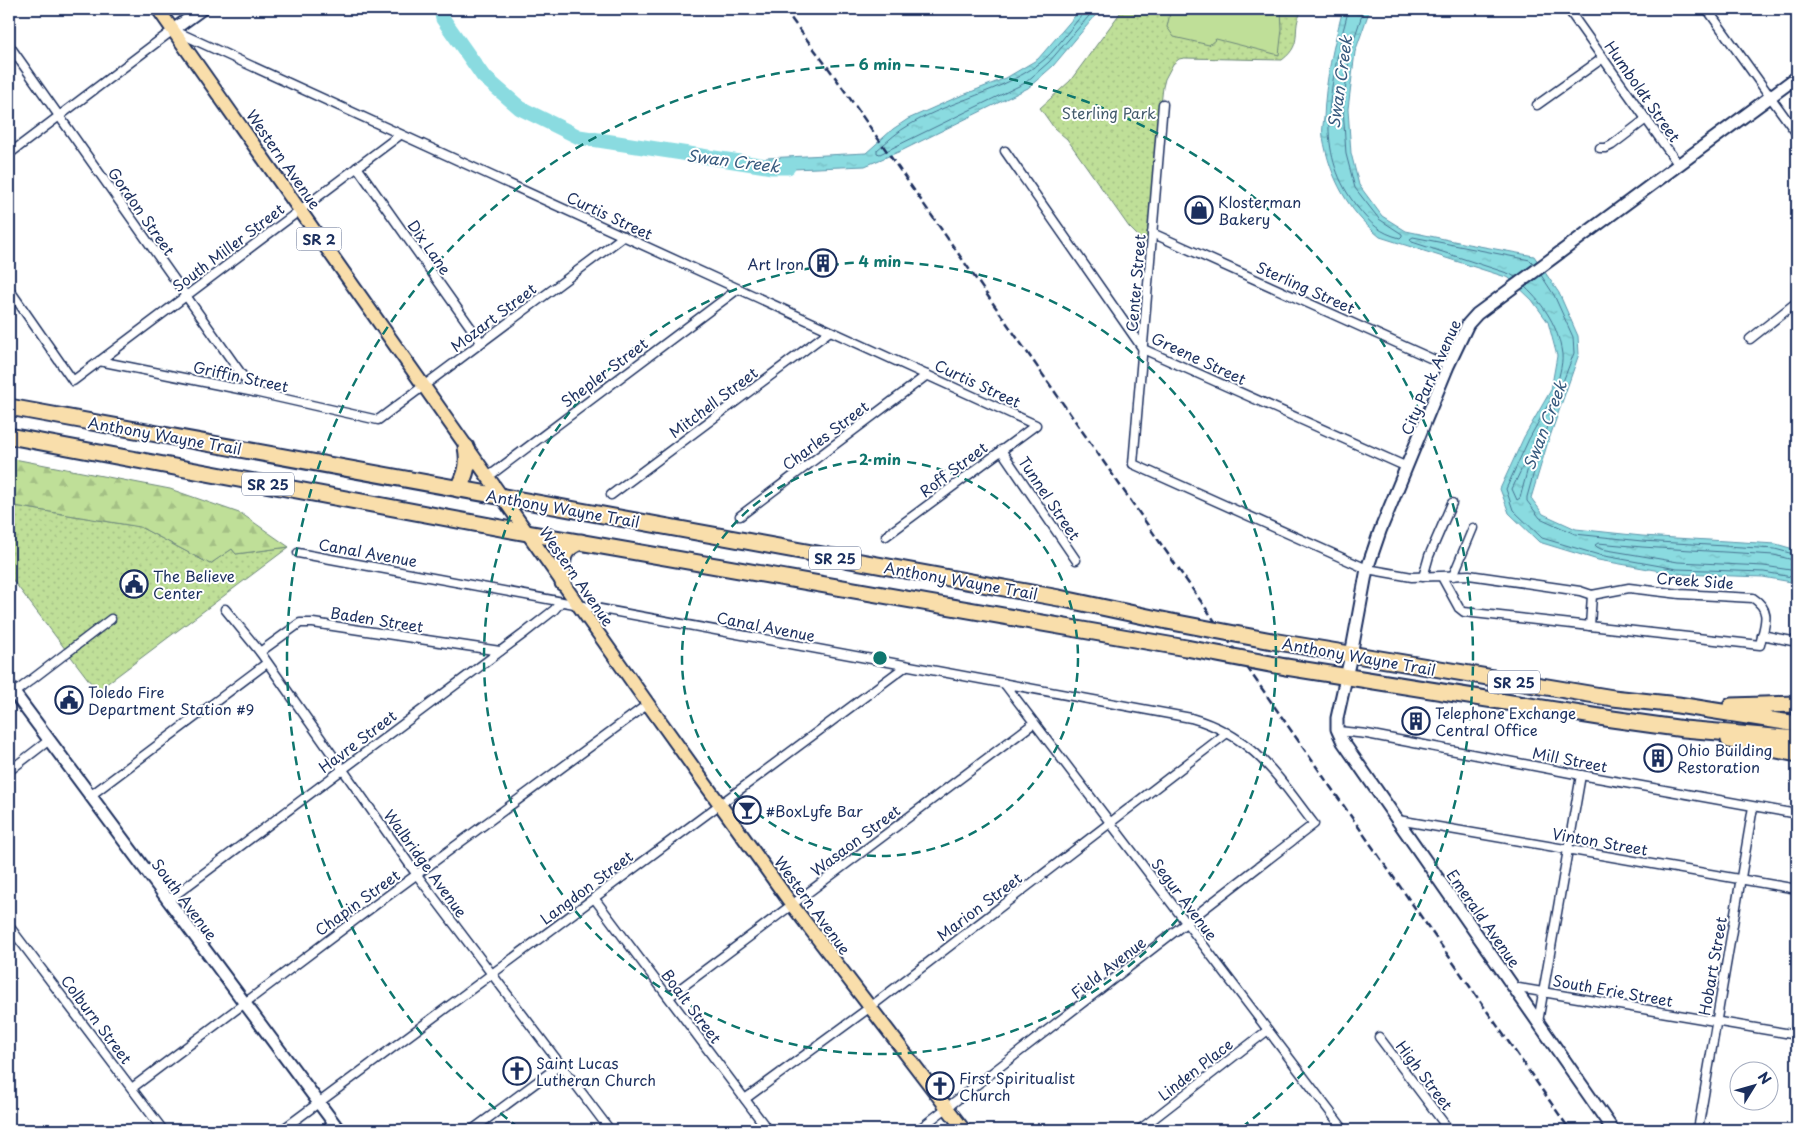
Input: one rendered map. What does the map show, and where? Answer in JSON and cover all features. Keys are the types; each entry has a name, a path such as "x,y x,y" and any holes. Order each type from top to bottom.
{"highway":[{"name":"Anthony Wayne Trail","path":"9,407 1059,598 1272,641 1613,698 1678,705 1797,724"},
{"name":"Anthony Wayne Trail","path":"9,436 526,533 1286,667 1684,729 1797,739"},
{"path":"458,489 464,479 469,462 466,447"},
{"path":"563,583 562,566 565,552 572,545 581,542"},
{"path":"1678,705 1747,707 1797,704"},
{"path":"1684,729 1747,745 1797,754"}],"main road":[{"name":"Western Avenue","path":"158,9 648,704 869,1008 964,1130"}],"street":[{"path":"9,154 202,9"},
{"name":"Humboldt Street","path":"1568,9 1678,164"},
{"path":"1708,9 1797,134"},
{"name":"Curtis Street","path":"173,30 1036,425"},
{"name":"Gordon Street","path":"9,45 254,392"},
{"path":"1537,105 1603,58"},
{"name":"City Park Avenue","path":"1337,726 1367,569 1406,467 1448,366 1468,324 1477,314 1797,76"},
{"name":"Center Street","path":"1163,104 1134,464 1367,569"},
{"path":"1600,148 1606,148 1646,119"},
{"name":"South Miller Street","path":"9,289 73,381 400,135"},
{"name":"Greene Street","path":"1005,151 1143,349 1406,467"},
{"name":"Dix Lane","path":"357,167 481,342"},
{"name":"Sterling Street","path":"1152,233 1448,366"},
{"name":"Mozart Street","path":"378,420 624,236"},
{"name":"Shepler Street","path":"488,477 738,289"},
{"path":"1750,339 1797,302"},
{"name":"Mitchell Street","path":"611,495 830,331"},
{"name":"Griffin Street","path":"99,361 254,392 378,420"},
{"name":"Charles Street","path":"740,516 927,375"},
{"name":"Roff Street","path":"886,536 1036,425"},
{"name":"Tunnel Street","path":"1001,450 1076,560"},
{"path":"1424,577 1429,556 1452,503"},
{"path":"1453,576 1473,528"},
{"name":"Canal Avenue","path":"298,553 1191,718 1227,733 1258,753 1314,824"},
{"name":"Creek Side","path":"1367,569 1412,577 1469,575 1580,591 1592,595 1629,588 1680,594 1753,598 1762,604 1766,613 1762,635"},
{"path":"1442,577 1459,608 1464,612 1760,645 1762,635 1797,642"},
{"path":"1590,626 1592,595"},
{"name":"Havre Street","path":"168,901 554,610 560,602"},
{"name":"Walbridge Avenue","path":"225,609 268,663 417,875 610,1130"},
{"path":"11,689 111,619"},
{"name":"Baden Street","path":"260,652 300,623 313,622 500,651"},
{"path":"90,796 268,663"},
{"name":"Langdon Street","path":"282,1130 906,666"},
{"name":"Segur Avenue","path":"1004,683 1344,1130"},
{"name":"South Avenue","path":"11,689 338,1130"},
{"name":"Chapin Street","path":"132,1088 648,704"},
{"name":"Wasaon Street","path":"669,997 1034,723"},
{"name":"Mill Street","path":"1337,726 1367,734 1581,775 1797,814"},
{"name":"Emerald Avenue","path":"1337,726 1343,742 1613,1130"},
{"name":"Marion Street","path":"745,1099 869,1008 1227,733"},
{"path":"9,771 48,741"},
{"path":"1538,1022 1581,775"},
{"name":"Hobart Street","path":"1698,1130 1752,807"},
{"name":"Vinton Street","path":"1398,820 1797,889"},
{"name":"Field Avenue","path":"918,1130 1314,824"},
{"name":"Boalt Street","path":"594,898 768,1130"},
{"name":"Colburn Street","path":"9,926 163,1130"},
{"name":"South Erie Street","path":"1513,986 1797,1036"},
{"name":"Linden Place","path":"1138,1130 1268,1030"},
{"name":"High Street","path":"1379,1037 1449,1130"},
{"path":"472,1130 560,1065"}],"green space":[{"name":"Sterling Park","path":"1123,9 1302,9 1293,48 1282,60 1184,58 1179,59 1173,64 1163,87 1155,157 1150,244 1143,241 1129,227 1067,139 1054,128 1040,108 1070,81"},
{"path":"1171,9 1281,9 1282,29 1279,55 1216,39 1209,45 1174,37 1167,27"},
{"path":"9,458 170,489 242,514 289,547 236,554 232,549 210,564 140,527 9,505"},
{"path":"9,505 140,527 210,564 232,549 236,554 289,547 97,691 9,575"}],"water":[{"path":"1081,9 1101,9 1053,66 1028,88 903,150 865,166 769,170 766,158 866,153 893,129 908,119 1006,78 1038,59"},
{"path":"1343,9 1370,9 1355,52 1348,109 1351,153 1359,185 1382,216 1406,231 1534,256 1559,293 1578,336 1579,354 1547,445 1531,498 1543,514 1576,529 1642,536 1776,544 1797,550 1797,583 1763,577 1677,574 1598,560 1539,542 1509,513 1500,489 1524,437 1551,390 1557,356 1548,322 1532,300 1509,278 1380,237 1359,216 1342,193 1330,166 1323,132 1328,76"}],"waterway":[{"name":"Swan Creek","path":"441,9 443,19 483,76 520,108 579,137 772,167 788,167"}],"railway":[{"path":"784,9 835,77 1570,1130"}],"place":[{"name":"Klosterman Bakery","path":"1199,210"},
{"name":"Art Iron","path":"823,263"},
{"name":"The Believe Center","path":"134,584"},
{"name":"Toledo Fire Department Station #9","path":"69,700"},
{"name":"Telephone Exchange Central Office","path":"1416,721"},
{"name":"Ohio Building Restoration","path":"1658,758"},
{"name":"#BoxLyfe Bar","path":"747,810"},
{"name":"Saint Lucas Lutheran Church","path":"517,1071"},
{"name":"First Spiritualist Church","path":"940,1086"}]}
